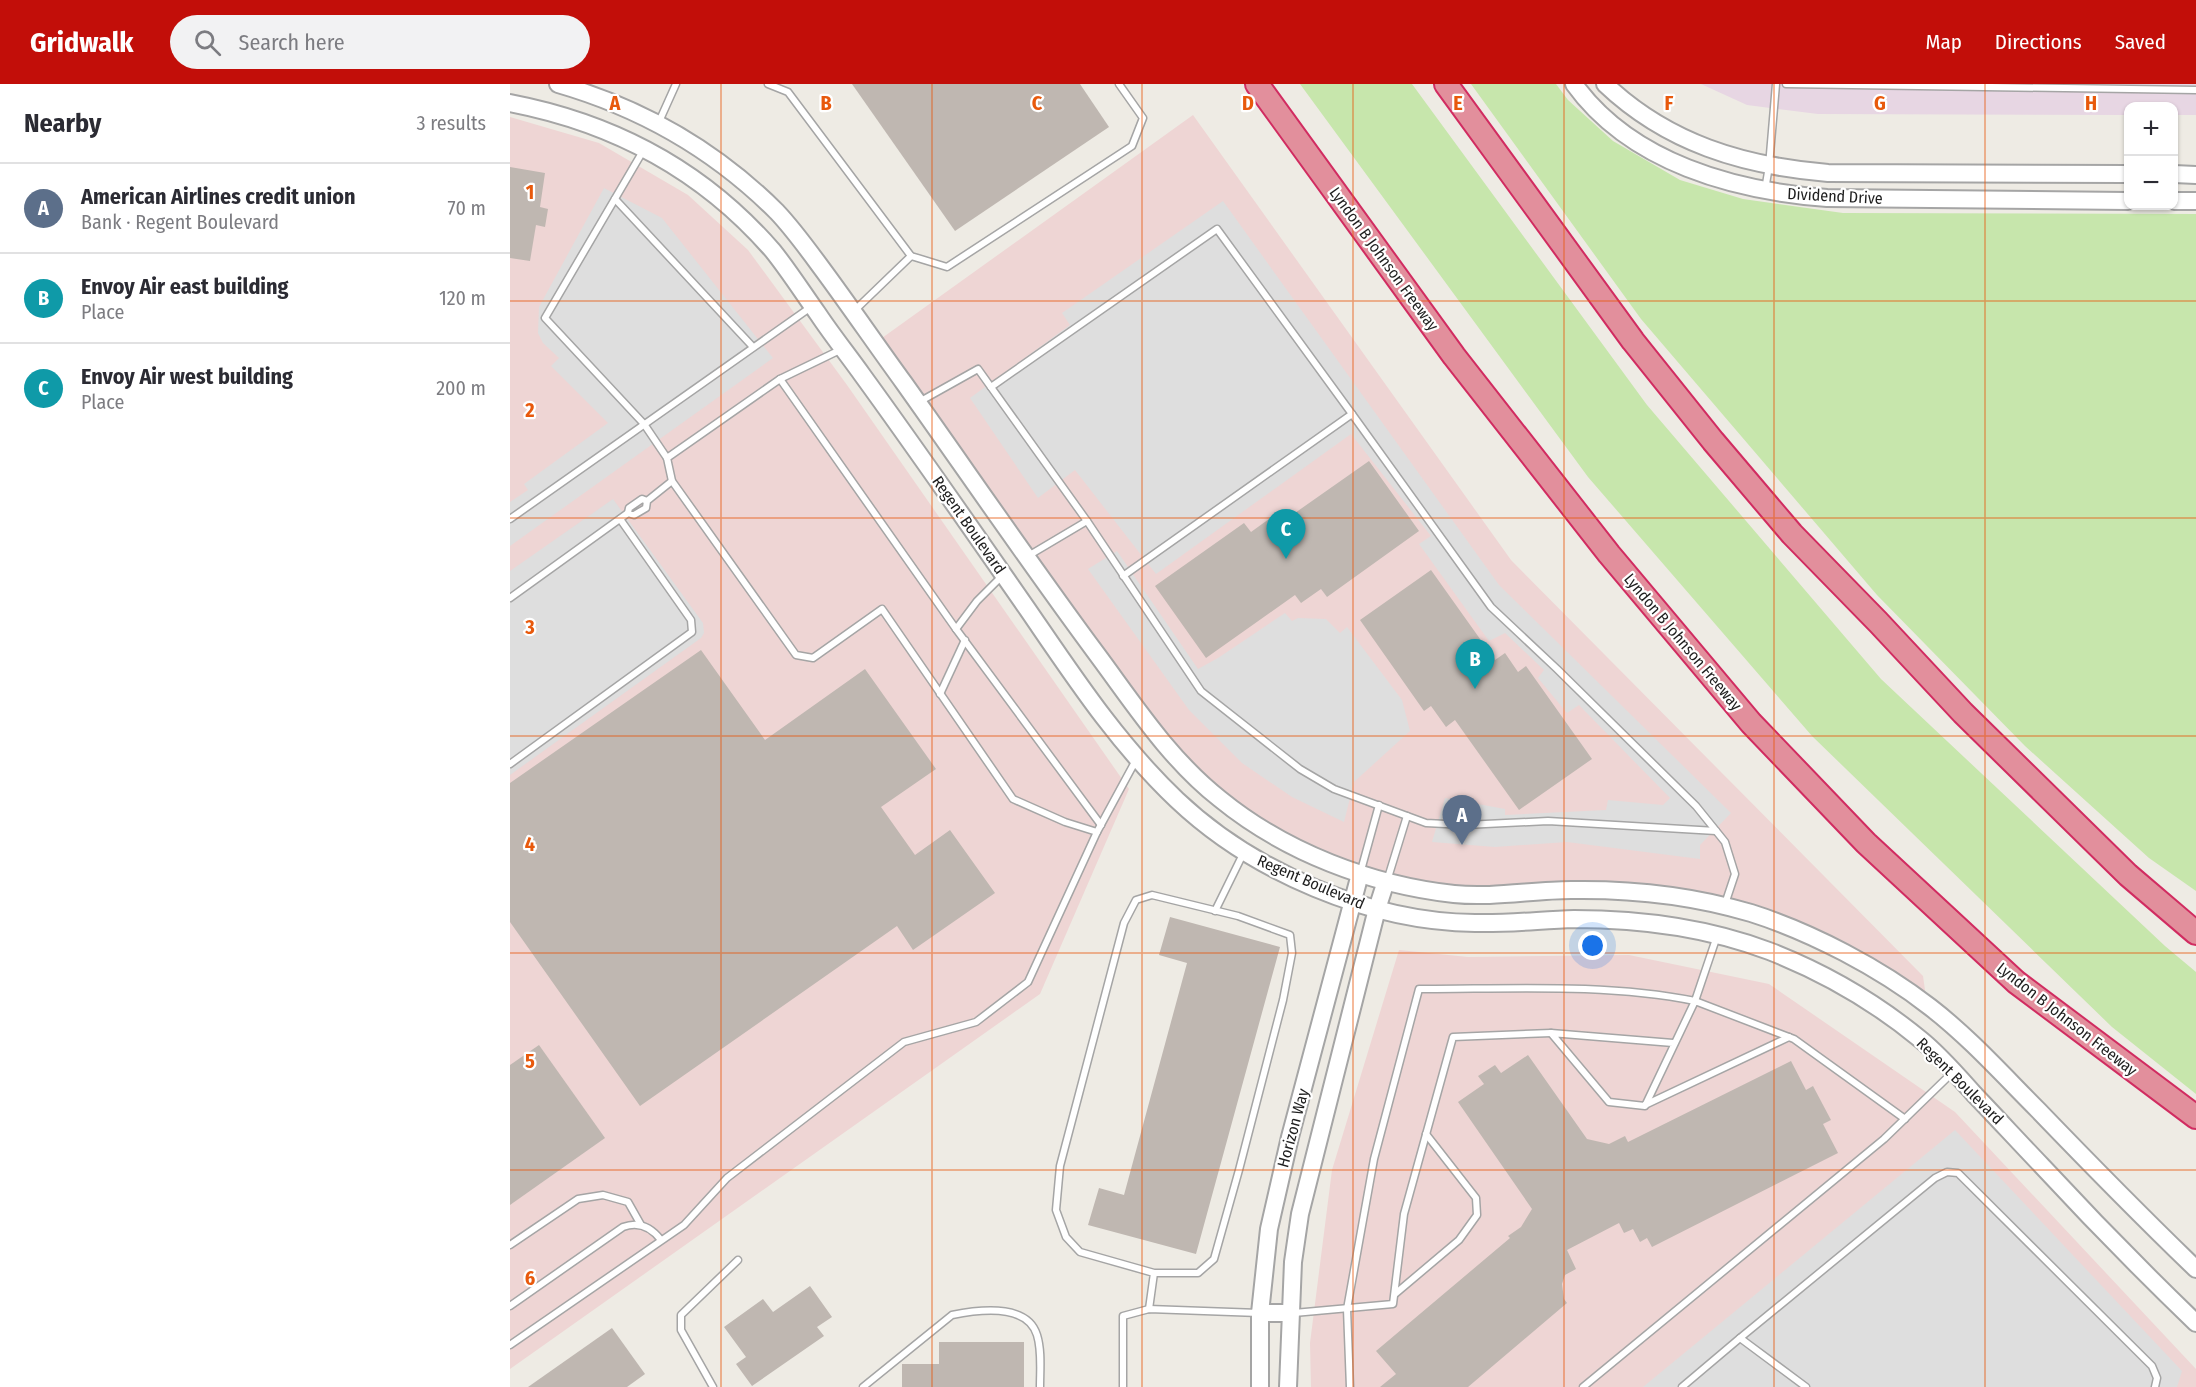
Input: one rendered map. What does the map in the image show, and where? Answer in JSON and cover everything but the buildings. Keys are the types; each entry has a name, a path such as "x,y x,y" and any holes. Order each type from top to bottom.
{"highway":[{"name":"Lyndon B Johnson Freeway","path":"1257,84 1454,356 1609,554 1750,723 1866,843 2016,982 2196,1118"},
{"path":"1446,84 1633,341 1713,441 1792,534 1963,713 2128,875 2196,933"},
{"path":"2128,875 2196,914"}],"street":[{"name":"Regent Boulevard","path":"558,84 618,104 696,146 778,213 806,246 1170,752 1223,802 1290,844 1360,874 1386,881 1454,894 1482,895 1568,890 1612,891 1675,897 1724,906 1792,928 1855,959 1927,1004 1965,1036 2196,1269"},
{"name":"Dividend Drive","path":"1574,84 1587,102 1625,133 1662,157 1701,173 1785,195 1827,198 2124,201"},
{"name":"Dividend Drive","path":"1605,84 1640,113 1674,135 1709,150 1789,170 1828,173 2124,174"},
{"name":"Regent Boulevard","path":"510,103 577,119 644,148 669,162 735,212 772,250 844,348 1119,739 1178,801 1228,842 1298,880 1377,909 1448,922 1497,923 1573,919 1629,921 1717,935 1766,950 1841,984 1922,1040 2119,1248 2196,1323"},
{"path":"2178,174 2196,175"},
{"path":"2178,201 2196,201"},
{"name":"Horizon Way","path":"1260,1387 1260,1314 1269,1229 1279,1180 1360,874"},
{"name":"Horizon Way","path":"1288,1387 1293,1262 1300,1214 1386,881"},
{"path":"1260,1314 1290,1313"}],"lane":[{"path":"657,124 676,84"},
{"path":"768,84 788,92"},
{"path":"781,84 911,256 947,267 1132,146 1143,118 1119,84"},
{"path":"1765,190 1776,84"},
{"path":"1786,84 2196,90"},
{"path":"644,148 545,318 644,424 667,458 672,482 796,655 813,658 882,609 1013,799 1065,822 1097,832"},
{"path":"615,199 753,347"},
{"path":"991,387 1217,229 1491,607 1696,806 1725,842 1735,874 1724,906"},
{"path":"853,311 911,256"},
{"path":"510,519 812,306"},
{"path":"667,458 780,379 844,348"},
{"path":"918,403 978,369 1087,521 1201,691 1300,769 1334,789 1426,823 1465,825 1548,821 1716,831"},
{"path":"780,379 956,629 1101,825"},
{"path":"1123,576 1352,414"},
{"path":"510,598 628,513 629,508 642,499 647,501 672,482"},
{"path":"510,764 692,632 691,620 620,519"},
{"path":"1027,556 1087,521"},
{"path":"956,629 977,601 1003,574"},
{"path":"940,694 965,640"},
{"path":"510,1345 684,1225 727,1178 904,1042 976,1022 1028,982 1097,832 1137,758"},
{"path":"1360,874 1379,805"},
{"path":"1386,881 1407,816"},
{"path":"1215,911 1244,852"},
{"path":"1152,895 1238,916 1290,935 1292,953 1280,1012 1214,1259 1198,1273 1154,1273 1080,1252 1066,1237 1056,1210 1060,1166 1124,923 1137,900 1152,895"},
{"path":"1645,1106 1673,1043 1695,1001 1717,935"},
{"path":"1350,1387 1347,1309 1374,1159 1419,989 1548,989 1655,993 1695,1001 1789,1037 1905,1119"},
{"path":"1290,1313 1394,1304 1404,1214 1453,1037 1551,1033 1673,1043"},
{"path":"1551,1033 1609,1102 1645,1106 1789,1037"},
{"path":"1583,1387 1884,1139 1953,1071"},
{"path":"1394,1295 1459,1240 1478,1215 1476,1198 1426,1134"},
{"path":"1682,1387 1935,1178 1947,1172 1958,1173 2152,1366 2157,1378 2155,1387"},
{"path":"510,1245 578,1199 603,1195 628,1202 641,1225"},
{"path":"510,1306 632,1223 654,1231 661,1240"},
{"path":"713,1387 681,1330 681,1315 738,1260"},
{"path":"1149,1309 1154,1273"},
{"path":"1123,1387 1123,1316 1149,1309 1260,1314"},
{"path":"863,1387 952,1315 965,1312 1002,1311 1028,1321 1037,1332 1040,1347 1040,1387"},
{"path":"1740,1338 1806,1387"}],"shaded area":[{"path":"1701,84 2196,84 2196,115 2178,115 2178,102 2124,102 2124,115 1818,114 1747,105"},
{"path":"1193,115 1511,560 1923,976 1927,1004 1855,959 1706,902 1454,894 1290,844 1204,786 875,343"},
{"path":"510,117 599,143 688,195 748,250 847,385 1129,789 1040,994 510,1369"},
{"path":"604,188 662,218 773,358 510,546 510,502 528,490 524,484 608,423 551,366 559,358 543,343 538,333 539,307"},
{"path":"1223,201 1499,585 1731,813 1700,845 1700,859 1567,842 1495,847 1432,842 1445,798 1505,809 1505,815 1606,810 1608,800 1663,805 1670,798 1579,705 1567,713 1538,678 1544,670 1505,633 1489,641 1419,544 1431,536 1351,434 1156,574 1075,470 1038,498 970,398 1070,325 1062,313"},
{"path":"613,499 703,623 704,633 701,638 510,775 510,571"},
{"path":"1117,551 1198,669 1285,613 1292,621 1298,618 1326,619 1340,633 1347,627 1402,700 1410,731 1354,782 1344,822 1292,797 1242,763 1189,710 1088,569"},
{"path":"1399,950 1468,957 1629,955 1769,984 1955,1112 2196,1369 2196,1387 1311,1387 1310,1343 1332,1170"},
{"path":"1955,1130 2182,1371 2177,1387 1643,1387"}],"green space":[{"path":"1300,84 1412,84 1647,405 1881,679 2165,946 2196,972 2196,1094 2112,1027 1812,736 1588,477"},
{"path":"1471,84 1556,84 1568,100 1613,141 1680,180 1743,199 1843,213 2196,214 2196,891 2149,858 2025,746 1877,595 1641,319"}],"place":[{"name":"Envoy Air west building","path":"1286,559"},
{"name":"Envoy Air east building","path":"1475,689"},
{"name":"American Airlines credit union","path":"1462,845"}]}
